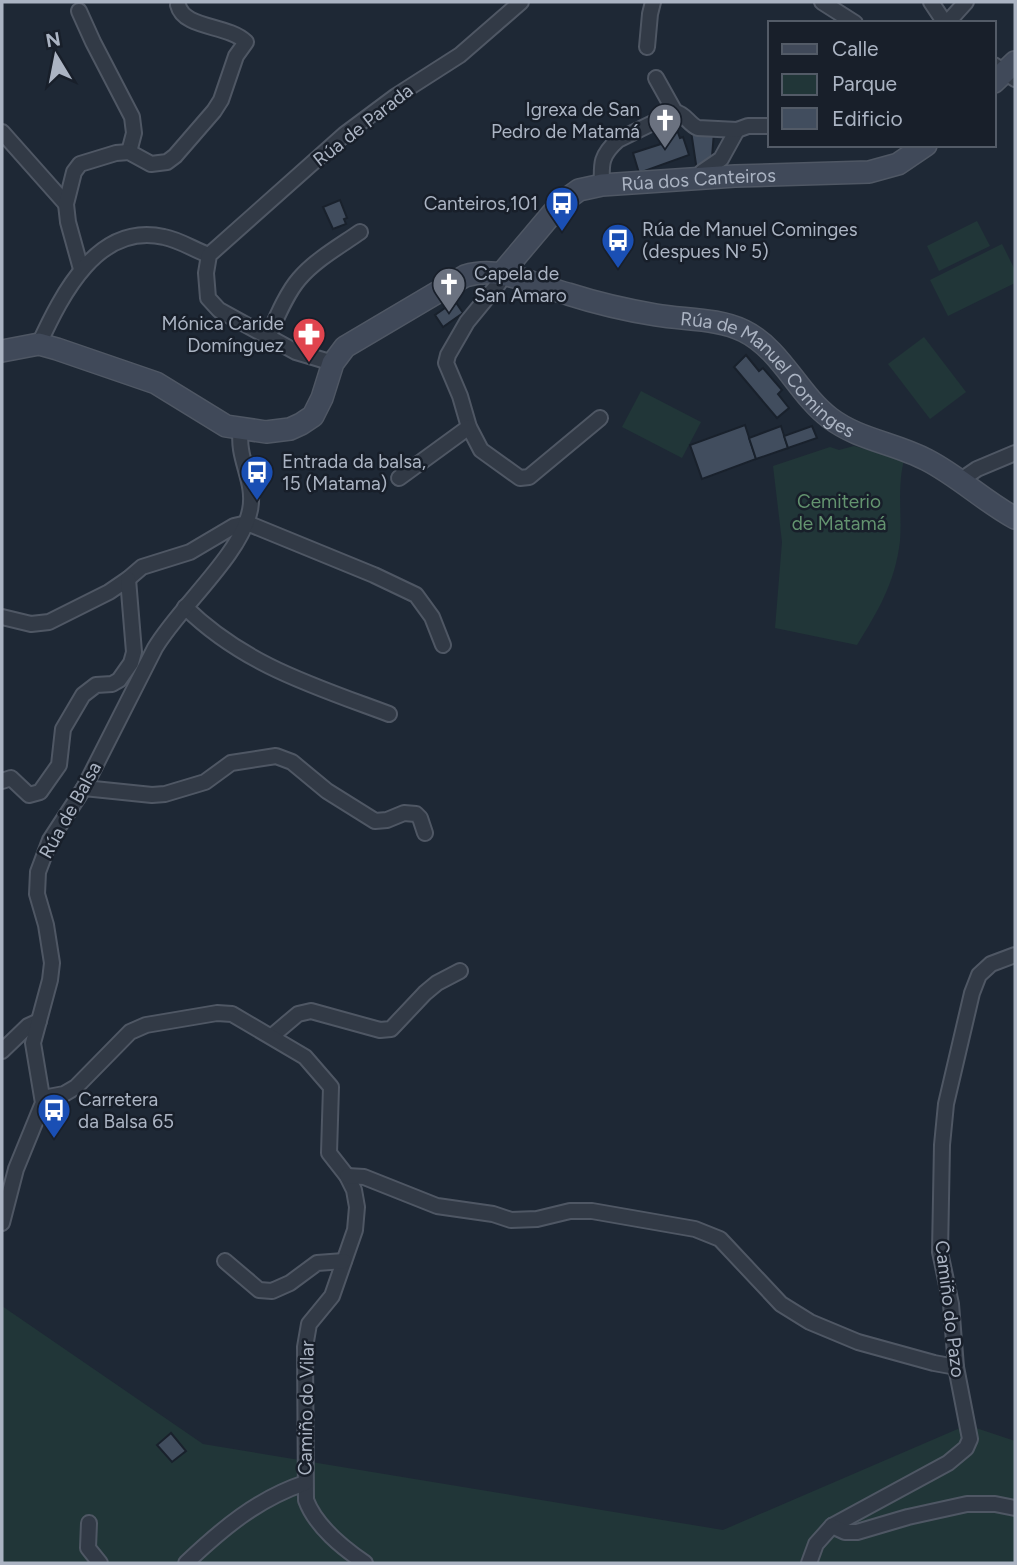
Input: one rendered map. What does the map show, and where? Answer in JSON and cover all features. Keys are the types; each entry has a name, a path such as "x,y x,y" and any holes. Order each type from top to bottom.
{"street":[{"name":"Rúa de Parada","path":"209,255 345,134 396,96 454,59 521,2"},
{"path":"647,47 653,2"},
{"path":"822,2 852,21"},
{"path":"931,2 945,21"},
{"path":"948,21 966,2"},
{"path":"81,269 66,204 74,172 80,164 116,153 129,152 151,164 167,162 176,156 221,100 236,57 246,42 238,34 189,20 180,13 178,5"},
{"path":"79,11 132,117 134,133 129,152"},
{"path":"656,78 674,112"},
{"path":"602,185 601,164 611,146 674,112 684,115 698,128 737,130 748,126 768,126"},
{"path":"702,179 702,172 725,154 737,130"},
{"path":"4,140 66,204"},
{"name":"Rúa dos Canteiros","path":"502,273 571,195 586,187 869,172 898,164 923,147"},
{"path":"268,337 279,309 297,281 310,268 360,232"},
{"path":"39,344 81,269 112,245 134,236 149,235 164,237 209,255 206,282 208,298 214,306 300,354 333,363"},
{"path":"2,351 39,344 156,383 226,426 241,430 275,432 290,429 313,416 333,363 345,347 465,276 479,272 502,273 499,283 467,322 446,363 469,427 481,450 520,478 529,477 600,418"},
{"name":"Rúa de Manuel Cominges","path":"502,273 613,306 654,315 713,322 743,330 756,338 772,354 826,416 848,431 912,453 961,480 1015,518"},
{"path":"399,478 469,427"},
{"name":"Rúa de Balsa","path":"2,1223 9,1189 42,1109 43,1098 33,1053 52,963 46,925 37,894 38,872 50,839 84,789 139,677 165,632 231,552 247,523 252,495 240,446 241,430"},
{"path":"961,480 1015,453"},
{"path":"2,617 31,624 49,622 109,592 142,567 201,548 234,526 247,523 416,595 432,617 443,645"},
{"path":"113,684 131,663 134,652 128,579"},
{"path":"185,607 226,642 256,660 389,713"},
{"path":"2,780 11,778 29,795 40,792 59,765 63,729 83,695 96,685 121,685 135,676 139,677"},
{"path":"84,789 164,794 205,782 231,763 276,756 292,762 327,791 375,821 387,820 404,813 416,814 425,833"},
{"name":"Camiño do Pazo","path":"832,1526 948,1463 966,1448 970,1439 956,1367 951,1304 940,1252 942,1145 946,1104 972,993 979,975 990,964 1015,955"},
{"path":"272,1036 298,1014 311,1011 380,1030 391,1029 425,993 460,971"},
{"name":"Camiño do Vilar","path":"43,1098 64,1094 76,1087 110,1055 118,1042 145,1025 224,1014 232,1014 305,1056 331,1087 329,1153 347,1176 354,1190 357,1207 355,1230 332,1296 309,1324 305,1347 306,1500 318,1522 365,1563"},
{"path":"2,1051 28,1026 39,1021"},
{"path":"347,1176 364,1177 437,1206 493,1214 511,1220 537,1219 570,1211 592,1211 695,1229 720,1239 781,1304 810,1321 859,1342 956,1367"},
{"path":"225,1261 259,1290 272,1291 290,1283 317,1263 344,1261"},
{"path":"186,1563 239,1516 261,1502 305,1483"},
{"path":"809,1563 816,1544 832,1526 845,1532 857,1532 967,1504 995,1504 1015,1508"},
{"path":"89,1524 88,1548 100,1563"}],"green space":[{"path":"977,221 990,246 939,271 927,246"},
{"path":"1002,244 1015,270 1015,283 948,316 930,280"},
{"path":"924,337 966,392 930,419 888,364"},
{"path":"641,391 701,422 682,458 622,427"},
{"name":"Cemiterio de Matamá","path":"854,446 904,460 900,490 898,556 879,608 857,645 775,628 782,542 773,466 830,447 839,450"},
{"path":"2,1306 203,1444 723,1530 967,1425 1015,1441 1015,1563 2,1563"}],"building":[{"name":"Igrexa de San Pedro de Matamá","path":"677,130 680,138 683,137 689,155 639,173 633,153 667,142 664,134"},
{"path":"691,131 714,132 712,157 697,171"},
{"path":"340,200 347,218 344,219 346,224 333,229 323,207"},
{"name":"Capela de San Amaro","path":"455,301 463,313 443,327 435,315"},
{"path":"746,355 759,371 763,368 782,390 778,394 789,408 777,418 734,367"},
{"path":"745,425 756,459 702,479 690,445"},
{"path":"781,426 788,448 756,459 749,438"},
{"path":"812,426 817,438 788,448 784,436"},
{"path":"171,1433 186,1451 172,1462 157,1445"}],"place":[{"name":"Igrexa de San Pedro de Matamá","path":"665,150"},
{"name":"Canteiros,101","path":"562,233"},
{"name":"Rúa de Manuel Cominges (despues Nº 5)","path":"618,270"},
{"name":"Capela de San Amaro","path":"449,314"},
{"name":"Mónica Caride Domínguez","path":"309,364"},
{"name":"Entrada da balsa, 15 (Matama)","path":"257,502"},
{"name":"Carretera da Balsa 65","path":"54,1140"}]}
